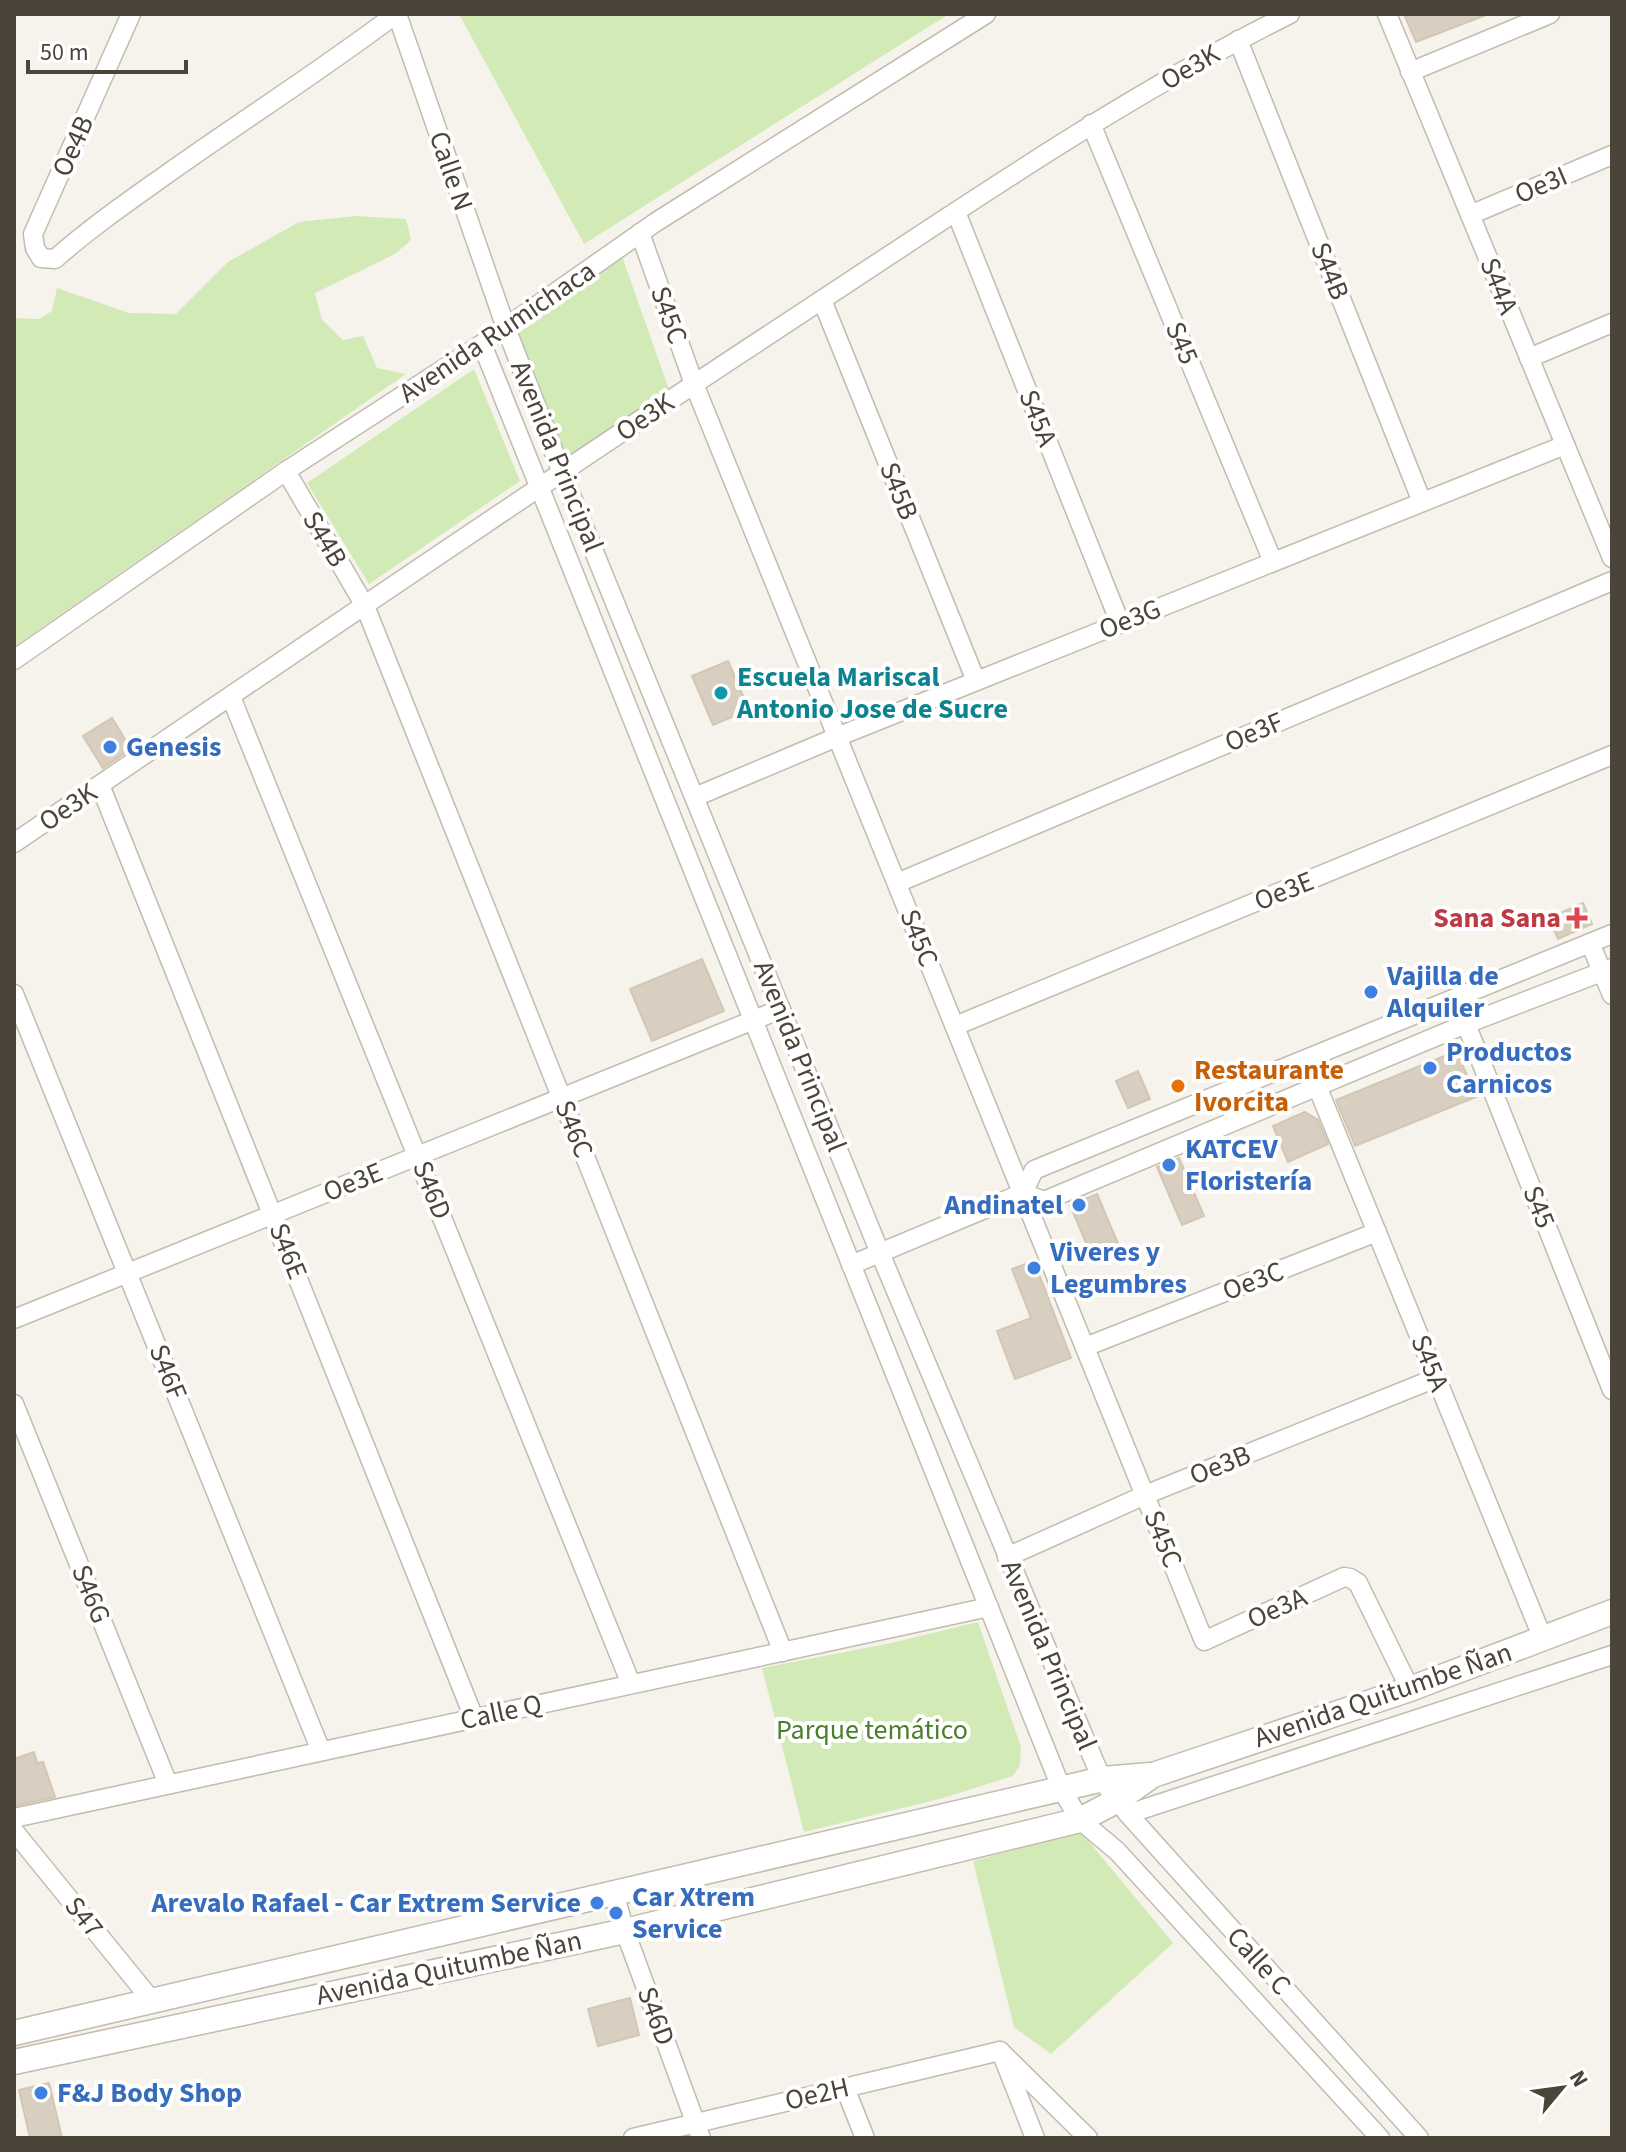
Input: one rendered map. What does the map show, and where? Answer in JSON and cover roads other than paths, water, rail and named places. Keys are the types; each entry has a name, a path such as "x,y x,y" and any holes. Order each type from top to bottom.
{"street":[{"name":"Oe4B","path":"131,14 33,234 35,248 41,258 55,259 128,201 397,14"},
{"name":"Calle N","path":"397,14 506,328"},
{"name":"Avenida Rumichaca","path":"14,660 286,471 506,328 640,233 986,14"},
{"name":"Oe3K","path":"14,843 694,384 1091,124 1238,40 1290,14"},
{"name":"S44A","path":"1387,14 1612,558"},
{"path":"1410,72 1550,14"},
{"name":"S44B","path":"1238,40 1422,502"},
{"name":"S45","path":"1091,124 1273,562"},
{"name":"Oe3I","path":"1470,215 1612,155"},
{"name":"S45A","path":"956,212 1120,623"},
{"name":"S45C","path":"640,233 694,384 1204,1641"},
{"name":"S45B","path":"822,300 976,681"},
{"path":"1529,358 1612,323"},
{"name":"Avenida Principal","path":"506,328 562,473 880,1253 1007,1557 1112,1794"},
{"name":"Avenida Principal","path":"482,344 1062,1790"},
{"name":"Oe3G","path":"695,797 1565,445"},
{"name":"S44B","path":"286,471 365,606"},
{"name":"Oe3F","path":"897,883 1612,581"},
{"name":"S46C","path":"365,606 783,1652"},
{"name":"S46D","path":"231,697 631,1684"},
{"name":"Oe3E","path":"955,1026 1612,755"},
{"name":"S46E","path":"100,785 474,1718"},
{"path":"851,1265 1023,1193 1034,1170 1612,934"},
{"path":"1590,943 1607,970 1612,995"},
{"path":"1023,1193 1044,1201 1466,1024 1607,970"},
{"name":"S46F","path":"14,994 321,1751"},
{"name":"Oe3E","path":"14,1319 781,1009"},
{"name":"S45","path":"1466,1024 1612,1390"},
{"name":"S45A","path":"1317,1086 1543,1639"},
{"name":"Oe3C","path":"1085,1347 1377,1232"},
{"name":"Oe3B","path":"1007,1557 1145,1495 1436,1378"},
{"name":"S46G","path":"14,1404 168,1784"},
{"name":"Oe3A","path":"1204,1641 1344,1577 1350,1578 1358,1583 1410,1689"},
{"name":"Calle Q","path":"14,1818 989,1607"},
{"name":"Avenida Quitumbe Ñan","path":"14,2062 625,1931 1080,1820 1112,1794 1153,1775 1410,1689 1612,1612"},
{"path":"1112,1794 1612,1655"},
{"name":"Avenida Quitumbe Ñan","path":"14,2033 1062,1790 1112,1794"},
{"name":"Calle C","path":"1062,1790 1080,1820 1117,1851 1380,2138"},
{"name":"Calle C","path":"1112,1794 1419,2138"},
{"name":"S47","path":"14,1831 153,2002"},
{"name":"S46D","path":"614,1893 698,2130"},
{"path":"1000,2051 1035,2138"},
{"path":"1000,2051 1088,2138"},
{"name":"Oe2H","path":"633,2138 698,2130 845,2088 1000,2051"},
{"path":"845,2088 865,2138"}],"place":[{"name":"Escuela Mariscal Antonio Jose de Sucre","path":"721,693"},
{"name":"Genesis","path":"110,747"},
{"name":"Sana Sana","path":"1577,918"},
{"name":"Vajilla de Alquiler","path":"1371,992"},
{"name":"Productos Carnicos","path":"1430,1068"},
{"name":"Restaurante Ivorcita","path":"1178,1086"},
{"name":"KATCEV Floristería","path":"1169,1165"},
{"name":"Andinatel","path":"1079,1205"},
{"name":"Viveres y Legumbres","path":"1034,1268"},
{"name":"Arevalo Rafael - Car Extrem Service","path":"597,1903"},
{"name":"Car Xtrem Service","path":"616,1913"},
{"name":"F&J Body Shop","path":"41,2093"}],"park label":[{"name":"Parque temático","path":"872,1730"}]}
